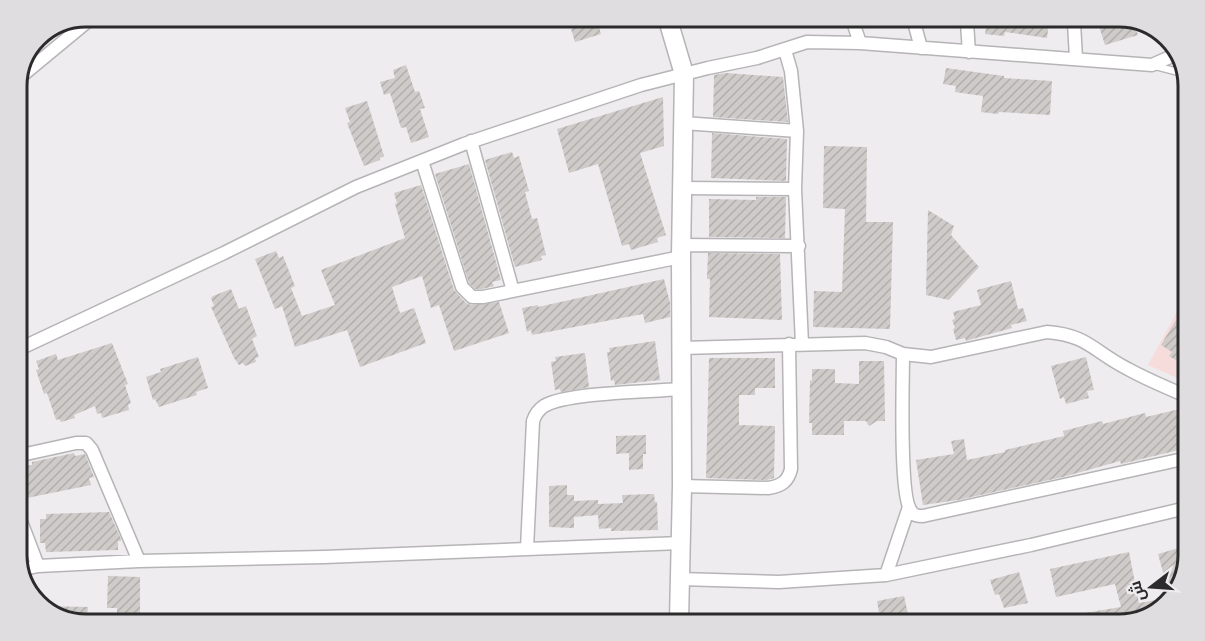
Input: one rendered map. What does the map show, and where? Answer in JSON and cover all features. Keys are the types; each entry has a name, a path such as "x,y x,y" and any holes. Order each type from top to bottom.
{"main road":[{"path":"670,27 684,74 679,614"}],"street":[{"path":"855,27 860,42"},
{"path":"915,27 921,48"},
{"path":"968,27 969,52"},
{"path":"1074,27 1076,58"},
{"path":"29,70 79,28"},
{"path":"27,345 224,253 356,187 471,141 632,88 758,58 807,42 860,42 1152,65 1170,57"},
{"path":"785,50 791,71 796,131 795,189 802,344"},
{"path":"683,123 796,131"},
{"path":"471,141 513,291"},
{"path":"422,161 462,287 472,297 513,291 681,251 799,246"},
{"path":"682,188 795,189"},
{"path":"682,348 865,343 886,346 903,354 931,357 1047,332 1063,333 1089,343 1128,369 1178,392"},
{"path":"682,486 768,488 777,487 789,478 791,470 789,344"},
{"path":"903,354 903,469 909,507 914,514 923,516 1178,460"},
{"path":"526,549 533,421 541,408 552,402 590,396 680,389"},
{"path":"27,454 76,443 86,443 92,450 139,561"},
{"path":"885,575 909,507"},
{"path":"680,579 779,582 885,575 1031,545 1178,510"},
{"path":"27,537 38,566"},
{"path":"28,568 139,561 681,543"}],"lane":[{"path":"1152,65 1176,71"}],"shaded area":[{"path":"1178,310 1178,378 1148,365"}],"building":[{"path":"599,27 601,34 575,42 571,29"},
{"path":"986,27 1048,27 1047,38 1005,32 1004,36 985,34"},
{"path":"1099,27 1136,30 1138,35 1105,45"},
{"path":"406,65 415,92 419,91 425,108 420,109 429,137 411,143 406,127 401,128 390,93 384,95 380,82 395,78 393,70"},
{"path":"946,68 1004,76 1004,78 1052,81 1050,115 981,112 983,96 955,92 956,86 943,84"},
{"path":"726,73 783,77 788,122 713,117 714,75"},
{"path":"663,97 664,146 640,153 666,235 657,238 658,242 631,250 629,244 622,246 598,164 569,173 557,129"},
{"path":"367,101 384,156 364,166 347,123 350,122 345,108"},
{"path":"712,133 787,139 786,181 711,178"},
{"path":"824,146 867,147 866,222 893,222 890,329 813,327 814,291 842,292 845,209 823,208"},
{"path":"512,152 514,158 519,156 529,191 525,192 532,219 537,218 546,255 541,256 542,260 515,267 485,160"},
{"path":"469,164 501,280 492,282 494,286 482,289 475,289 469,283 435,174"},
{"path":"421,185 454,290 466,303 471,305 499,302 509,333 454,351 439,305 431,308 422,276 392,287 400,313 414,308 426,343 360,367 347,330 295,347 282,306 275,309 255,259 276,251 279,258 283,256 295,286 291,288 302,316 335,305 321,270 405,238 394,193"},
{"path":"756,197 786,197 785,238 709,237 709,199 756,200"},
{"path":"928,210 954,226 951,235 979,267 949,300 926,295"},
{"path":"708,253 780,254 782,320 709,317"},
{"path":"664,279 670,303 670,317 645,323 643,314 532,335 531,330 527,332 522,308 538,305 538,307"},
{"path":"1011,281 1018,309 1023,308 1027,321 1011,325 1012,328 966,341 965,338 956,340 952,320 955,319 953,312 981,305 977,290"},
{"path":"231,289 239,309 246,306 257,336 252,339 259,357 255,358 256,362 245,366 243,363 239,365 234,358 211,307 214,306 211,298 213,296"},
{"path":"1176,320 1178,321 1178,361 1169,356 1172,352 1161,345"},
{"path":"655,341 660,380 615,385 614,380 611,381 607,352 610,352 609,348"},
{"path":"112,343 128,384 125,385 131,403 128,405 129,410 102,418 101,413 97,414 95,406 74,415 75,418 61,422 59,419 56,420 47,393 44,394 36,370 39,369 36,361 56,354 58,360"},
{"path":"585,353 589,387 561,392 560,389 555,390 551,362 556,361 555,357"},
{"path":"198,357 208,388 196,392 197,395 159,407 155,399 153,400 146,377 161,372 160,369"},
{"path":"1086,357 1094,390 1087,391 1089,398 1066,404 1064,397 1060,399 1051,366"},
{"path":"709,358 775,358 775,388 755,388 755,395 739,395 739,425 775,426 774,478 767,480 706,478"},
{"path":"859,361 884,361 885,421 877,421 869,426 866,421 844,421 844,435 812,435 812,423 809,423 812,369 835,369 835,383 859,384"},
{"path":"1178,409 1178,450 1121,464 1120,461 1063,477 958,500 923,505 916,460 954,454 951,441 964,439 967,460 1064,436 1063,431 1102,421 1103,424 1145,413 1146,417"},
{"path":"646,435 643,469 629,470 629,453 616,454 616,436"},
{"path":"74,453 75,456 85,454 94,477 89,478 91,485 27,498 27,466 32,465 32,462"},
{"path":"567,485 567,495 574,495 574,501 598,500 598,504 623,503 622,495 654,494 655,502 657,502 658,530 599,529 598,515 574,517 574,528 549,527 549,486"},
{"path":"109,512 121,539 118,541 118,550 46,552 45,543 40,543 40,519 46,519 46,514"},
{"path":"1178,548 1176,570 1167,589 1158,554"},
{"path":"1129,552 1139,603 1156,600 1142,610 1134,612 1078,614 1121,607 1115,584 1056,597 1050,569"},
{"path":"1019,572 1028,603 1004,608 999,594 995,595 990,580"},
{"path":"108,576 140,577 140,613 117,613 117,608 107,608"},
{"path":"904,596 908,614 879,614 877,601"},
{"path":"57,606 88,607 86,614 71,612"}]}
